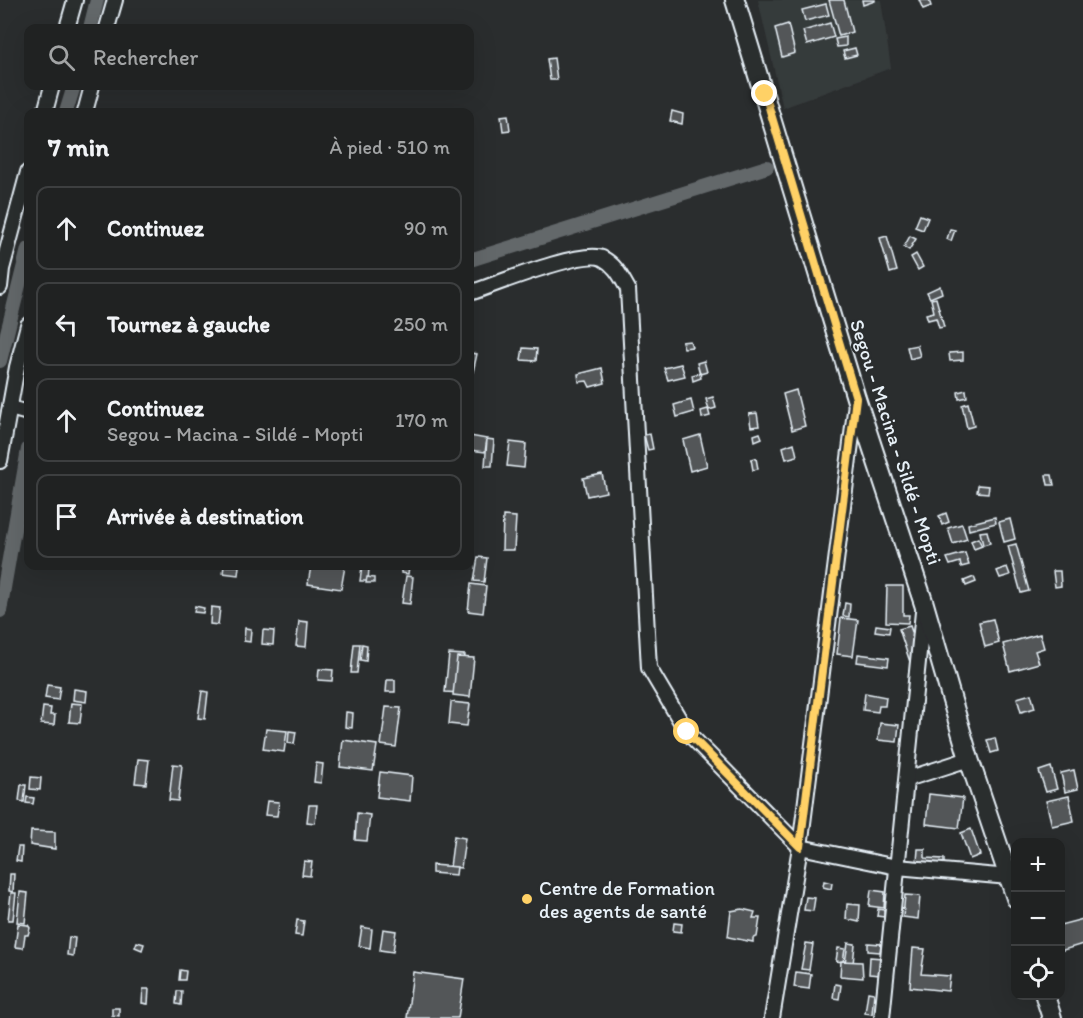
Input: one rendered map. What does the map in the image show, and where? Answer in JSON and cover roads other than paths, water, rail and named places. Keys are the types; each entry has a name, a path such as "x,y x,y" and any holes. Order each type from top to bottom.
{"main road":[{"name":"Segou - Macina - Sildé - Mopti","path":"735,0 856,398 924,603 969,759 1014,892"},
{"path":"1047,1000 1052,1018"}],"street":[{"path":"68,24 75,0"},
{"path":"108,24 115,0"},
{"path":"46,108 51,90"},
{"path":"86,108 91,90"},
{"path":"0,287 2,269 24,187"},
{"path":"474,292 576,258 600,257 616,267 628,289 649,668 687,732 800,847 897,867 1009,877"},
{"path":"0,461 20,411 24,368"},
{"path":"772,1018 800,847 856,398"},
{"path":"882,1018 924,603"},
{"path":"907,779 969,759"}],"waterway":[{"path":"91,24 97,0"},
{"path":"67,108 73,90"},
{"path":"474,259 767,167"},
{"path":"0,361 24,265"},
{"path":"0,611 24,472"}],"place":[{"name":"Centre de Formation des agents de santé","path":"527,899"}]}
